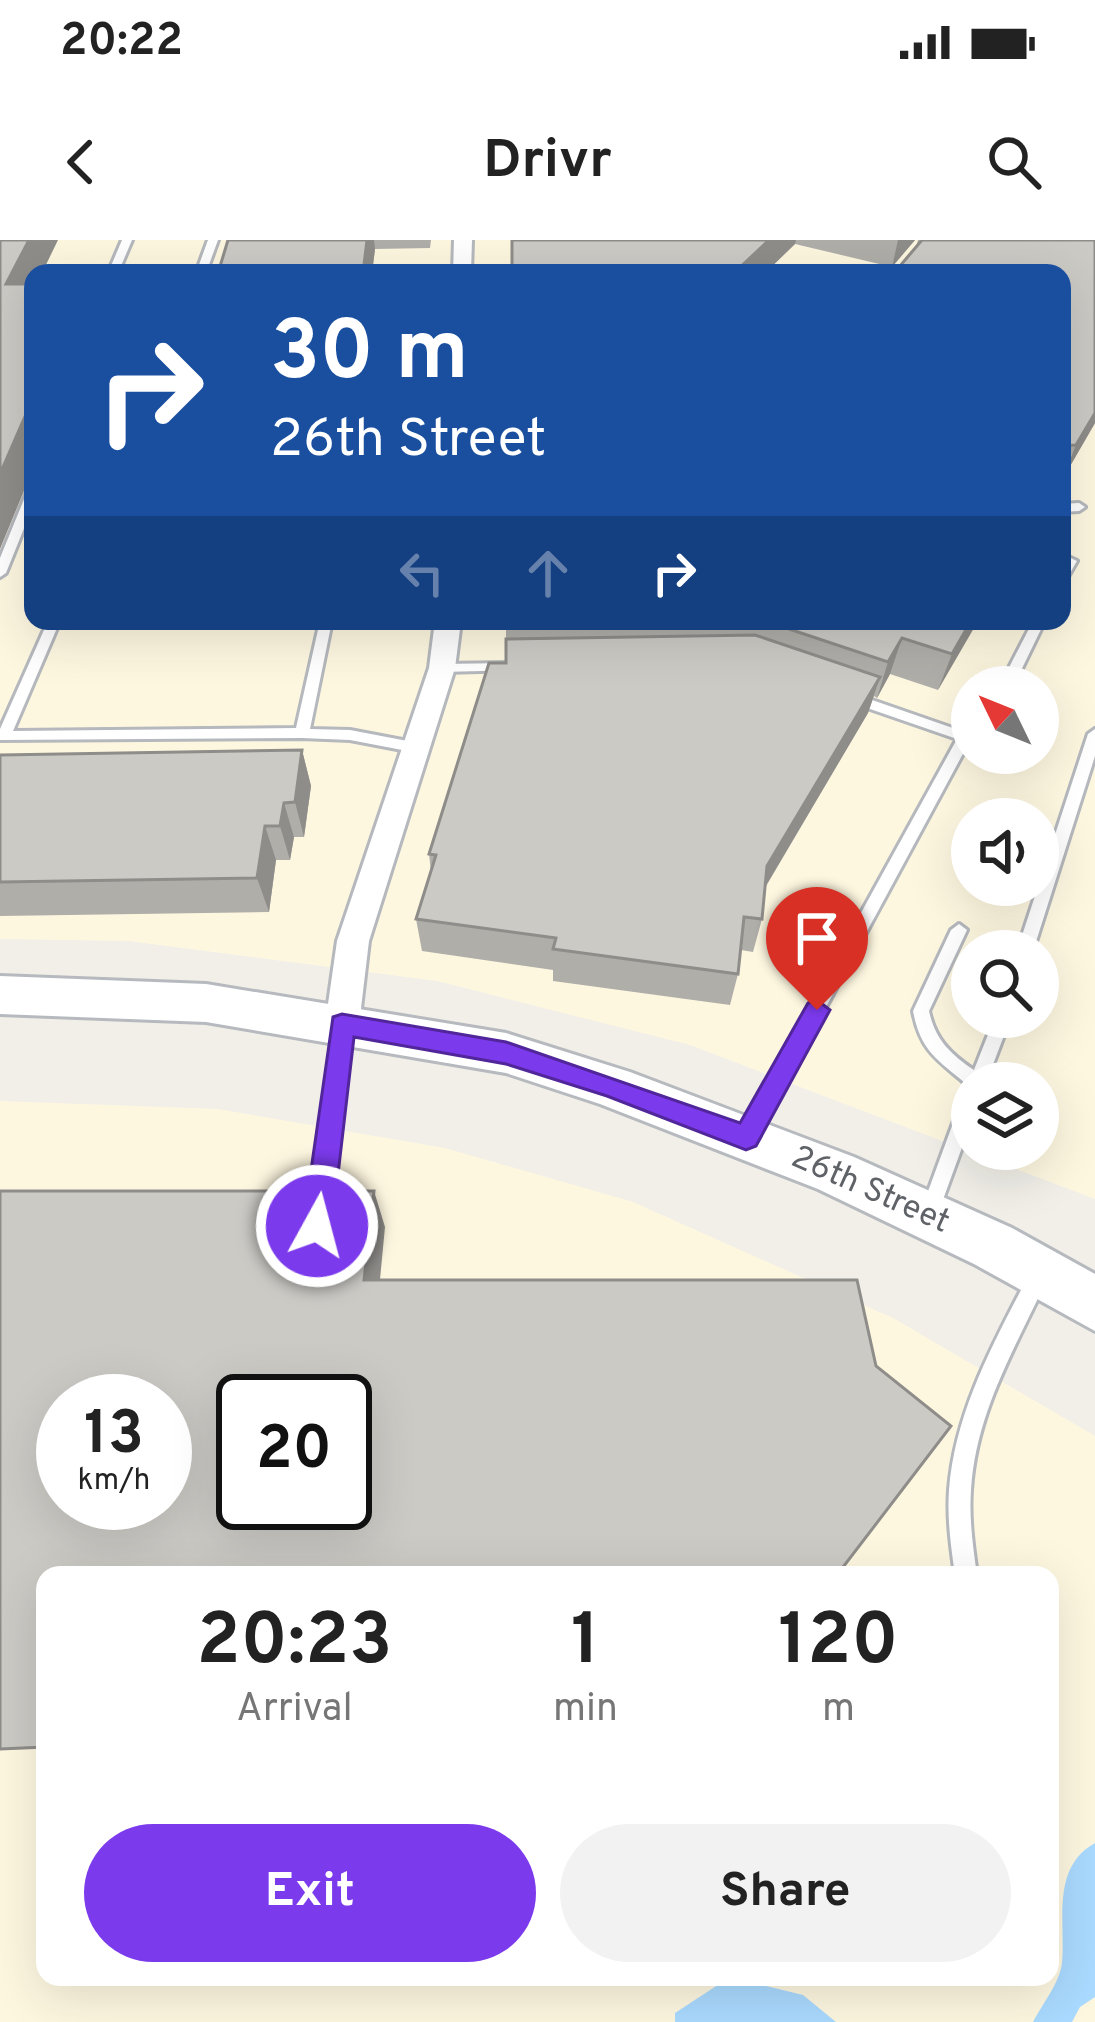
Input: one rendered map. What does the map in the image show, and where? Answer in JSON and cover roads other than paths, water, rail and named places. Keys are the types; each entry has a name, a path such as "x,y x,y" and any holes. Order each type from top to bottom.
{"main road":[{"name":"26th Street","path":"0,995 206,1004 506,1053 746,1138 928,1216 1095,1304"}],"street":[{"path":"342,1025 353,941 418,748 442,668 447,630"}],"lane":[{"path":"1071,507 1079,507"},
{"path":"0,573 24,514"},
{"path":"50,630 4,736 302,733 418,748"},
{"path":"302,733 324,630"},
{"path":"1016,666 1034,630"},
{"path":"442,668 540,666"},
{"path":"746,1138 965,736 836,693"},
{"path":"1032,930 1095,734"},
{"path":"951,947 921,1011 933,1047 951,1066"},
{"path":"317,1226 342,1025"},
{"path":"928,1216 951,1154"},
{"path":"964,1566 960,1484 968,1426 1040,1272"}],"water":[{"path":"1095,1843 1095,1997 1080,2007 1072,2022 1033,2022 1054,1986 1059,1986 1063,1897 1071,1867"},
{"path":"716,1986 766,1986 803,1995 836,2022 675,2022 675,2013"}]}
